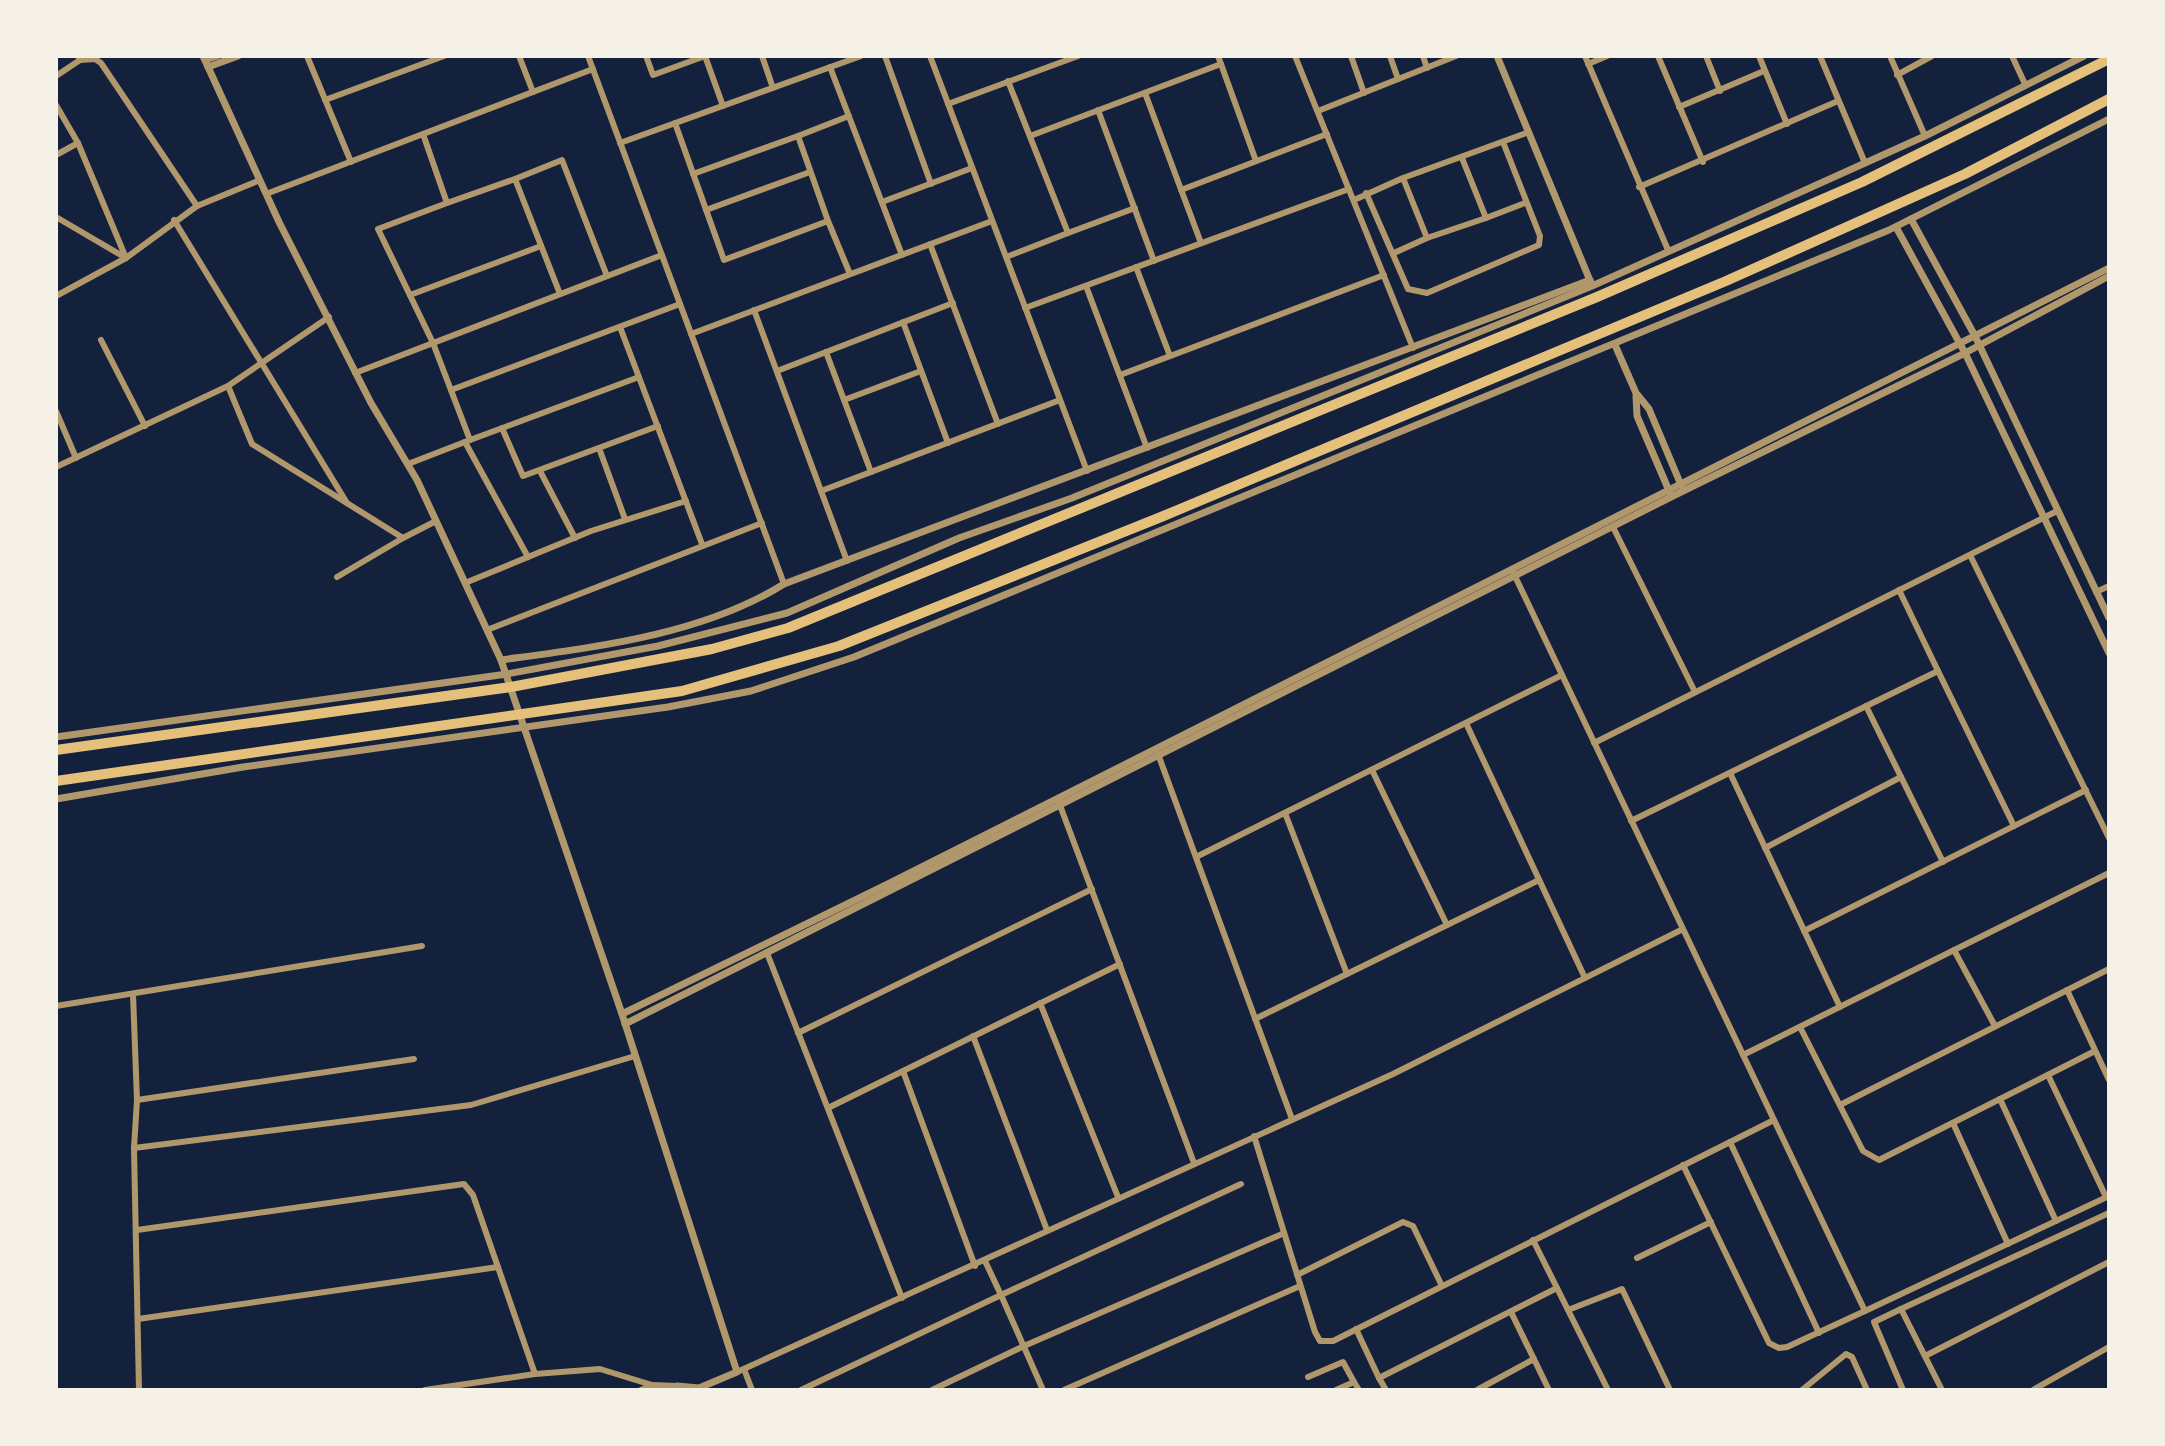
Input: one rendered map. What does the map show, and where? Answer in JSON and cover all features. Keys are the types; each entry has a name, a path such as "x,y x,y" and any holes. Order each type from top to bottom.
{"highway":[{"path":"56,750 511,687 712,649 788,628 1159,479 1710,248 1874,176 2109,59"},
{"path":"56,781 279,746 682,691 839,646 1161,517 1726,281 1965,174 2109,99"}],"street":[{"path":"206,61 217,56"},
{"path":"206,61 238,56"},
{"path":"307,56 351,162"},
{"path":"325,100 444,56"},
{"path":"519,56 533,92"},
{"path":"588,56 784,584"},
{"path":"646,56 653,75 705,56 723,106"},
{"path":"762,56 773,88"},
{"path":"620,143 861,56"},
{"path":"885,56 931,184"},
{"path":"930,56 1087,471"},
{"path":"948,104 1078,56"},
{"path":"1218,56 1256,161"},
{"path":"1295,56 1413,348"},
{"path":"1351,56 1364,93"},
{"path":"1390,56 1398,79"},
{"path":"1423,56 1427,68"},
{"path":"1318,111 1456,56"},
{"path":"1497,56 1591,283"},
{"path":"1607,56 1587,60 1668,250"},
{"path":"1658,56 1703,162"},
{"path":"1706,56 1720,91"},
{"path":"1759,56 1787,124"},
{"path":"1820,56 1865,163"},
{"path":"1890,56 1925,136"},
{"path":"1897,75 1932,56"},
{"path":"2012,56 2025,84"},
{"path":"56,737 507,674 658,646 787,613 959,538 1087,492 1668,250 1925,136 2084,56"},
{"path":"56,76 79,58 95,59 101,63 197,206"},
{"path":"206,61 266,194 330,316 355,373 408,464 507,674 740,1371 752,1390"},
{"path":"1030,136 1221,64"},
{"path":"830,67 902,255"},
{"path":"266,194 593,69"},
{"path":"1679,107 1764,71"},
{"path":"1008,81 1068,233"},
{"path":"1145,93 1201,243"},
{"path":"1639,187 1703,162 1838,101"},
{"path":"56,105 78,143 126,258"},
{"path":"1098,110 1154,261"},
{"path":"693,174 849,116"},
{"path":"56,799 243,767 525,728 751,691 854,657 1896,227 2109,119"},
{"path":"675,123 724,260 828,221"},
{"path":"1354,200 1403,178 1529,132"},
{"path":"423,134 447,203"},
{"path":"1181,190 1327,134"},
{"path":"798,136 850,274"},
{"path":"1366,193 1408,289 1427,293 1539,245 1540,236 1503,142"},
{"path":"56,155 78,143"},
{"path":"1462,158 1486,218"},
{"path":"528,557 468,441 433,343 378,229 562,160 607,276"},
{"path":"882,202 972,168"},
{"path":"706,210 810,172"},
{"path":"1403,178 1427,238"},
{"path":"515,179 560,294"},
{"path":"56,296 126,258 197,206 260,180"},
{"path":"1025,308 1349,189"},
{"path":"1394,253 1525,203"},
{"path":"1006,257 1135,208"},
{"path":"56,217 126,258"},
{"path":"1911,219 1975,336 2109,618"},
{"path":"174,220 347,503"},
{"path":"691,334 992,221"},
{"path":"1896,227 1965,353 2109,653"},
{"path":"930,244 998,424"},
{"path":"410,295 541,246"},
{"path":"355,373 662,255"},
{"path":"1136,267 1170,356"},
{"path":"1120,375 1384,275"},
{"path":"622,1014 1158,756 1975,336 2109,275"},
{"path":"1682,487 1965,353 2109,275"},
{"path":"501,660 637,637 708,621 761,599 784,584 1591,283"},
{"path":"1086,286 1147,448"},
{"path":"777,371 953,303"},
{"path":"451,390 680,304"},
{"path":"754,310 847,561"},
{"path":"56,467 228,386 330,316"},
{"path":"903,322 948,443"},
{"path":"620,327 702,544"},
{"path":"101,340 145,426"},
{"path":"1615,345 1636,393 1649,409 1682,487"},
{"path":"826,352 871,472"},
{"path":"844,400 921,371"},
{"path":"408,464 639,377"},
{"path":"228,386 252,444 329,495 403,538"},
{"path":"1636,393 1637,416 1670,493"},
{"path":"821,491 1060,400"},
{"path":"56,411 76,458"},
{"path":"502,428 523,476 658,426"},
{"path":"599,448 625,519"},
{"path":"540,471 575,538"},
{"path":"625,1024 1059,801 1156,746 1613,527 1670,493"},
{"path":"465,583 625,519 635,519 686,501"},
{"path":"1594,743 2057,511"},
{"path":"337,577 436,521"},
{"path":"487,630 762,523"},
{"path":"1613,527 1695,692"},
{"path":"1970,555 2109,838"},
{"path":"1513,573 1865,1311"},
{"path":"2096,592 2109,586"},
{"path":"1899,590 2014,826"},
{"path":"1631,821 1938,671"},
{"path":"1196,857 1562,675"},
{"path":"1866,706 1943,862"},
{"path":"1466,723 1585,978"},
{"path":"1156,746 1292,1119"},
{"path":"1372,770 1447,925"},
{"path":"1730,773 1840,1007"},
{"path":"1765,848 1901,777"},
{"path":"1804,931 2086,790"},
{"path":"1059,801 1194,1163"},
{"path":"1285,813 1347,974"},
{"path":"1743,1055 2109,873"},
{"path":"1255,1019 1539,880"},
{"path":"798,1033 1092,889"},
{"path":"425,1390 535,1374 600,1369 652,1385 699,1389 1393,1074 1683,929"},
{"path":"56,1006 422,946"},
{"path":"1954,950 1995,1026"},
{"path":"767,953 902,1298"},
{"path":"828,1108 1120,964"},
{"path":"1840,1105 2109,969"},
{"path":"2067,990 2109,1080"},
{"path":"133,994 139,1390"},
{"path":"1040,1003 1118,1197"},
{"path":"1800,1027 1863,1151 1872,1159 1879,1160 2095,1051"},
{"path":"973,1036 1047,1230"},
{"path":"134,1148 471,1105 635,1056"},
{"path":"137,1100 414,1059"},
{"path":"903,1071 975,1266"},
{"path":"1683,1165 1769,1343 1779,1348 1787,1347 2108,1197 2048,1075"},
{"path":"2000,1099 2056,1221"},
{"path":"1254,1136 1282,1234 1320,1341 1333,1341 1774,1120"},
{"path":"1953,1123 2008,1244"},
{"path":"1730,1142 1819,1333"},
{"path":"137,1230 464,1184 473,1195 535,1374"},
{"path":"801,1390 1241,1184"},
{"path":"1903,1390 1874,1322 2109,1213"},
{"path":"1297,1275 1403,1222 1413,1226 1442,1286"},
{"path":"1637,1258 1711,1222"},
{"path":"932,1390 1024,1346 1282,1234"},
{"path":"1533,1240 1608,1390"},
{"path":"985,1261 1043,1390"},
{"path":"1925,1356 2109,1262"},
{"path":"138,1319 498,1267"},
{"path":"1064,1390 1300,1286"},
{"path":"1379,1378 1557,1288"},
{"path":"1568,1310 1622,1289 1670,1390"},
{"path":"1901,1309 1942,1390"},
{"path":"1511,1312 1549,1390"},
{"path":"1356,1329 1386,1390"},
{"path":"2033,1390 2109,1347"},
{"path":"1802,1390 1846,1354 1852,1357 1867,1390"},
{"path":"1477,1390 1534,1359"},
{"path":"1308,1377 1343,1362 1359,1390"},
{"path":"1336,1390 1354,1382"},
{"path":"641,1390 652,1385"}]}
